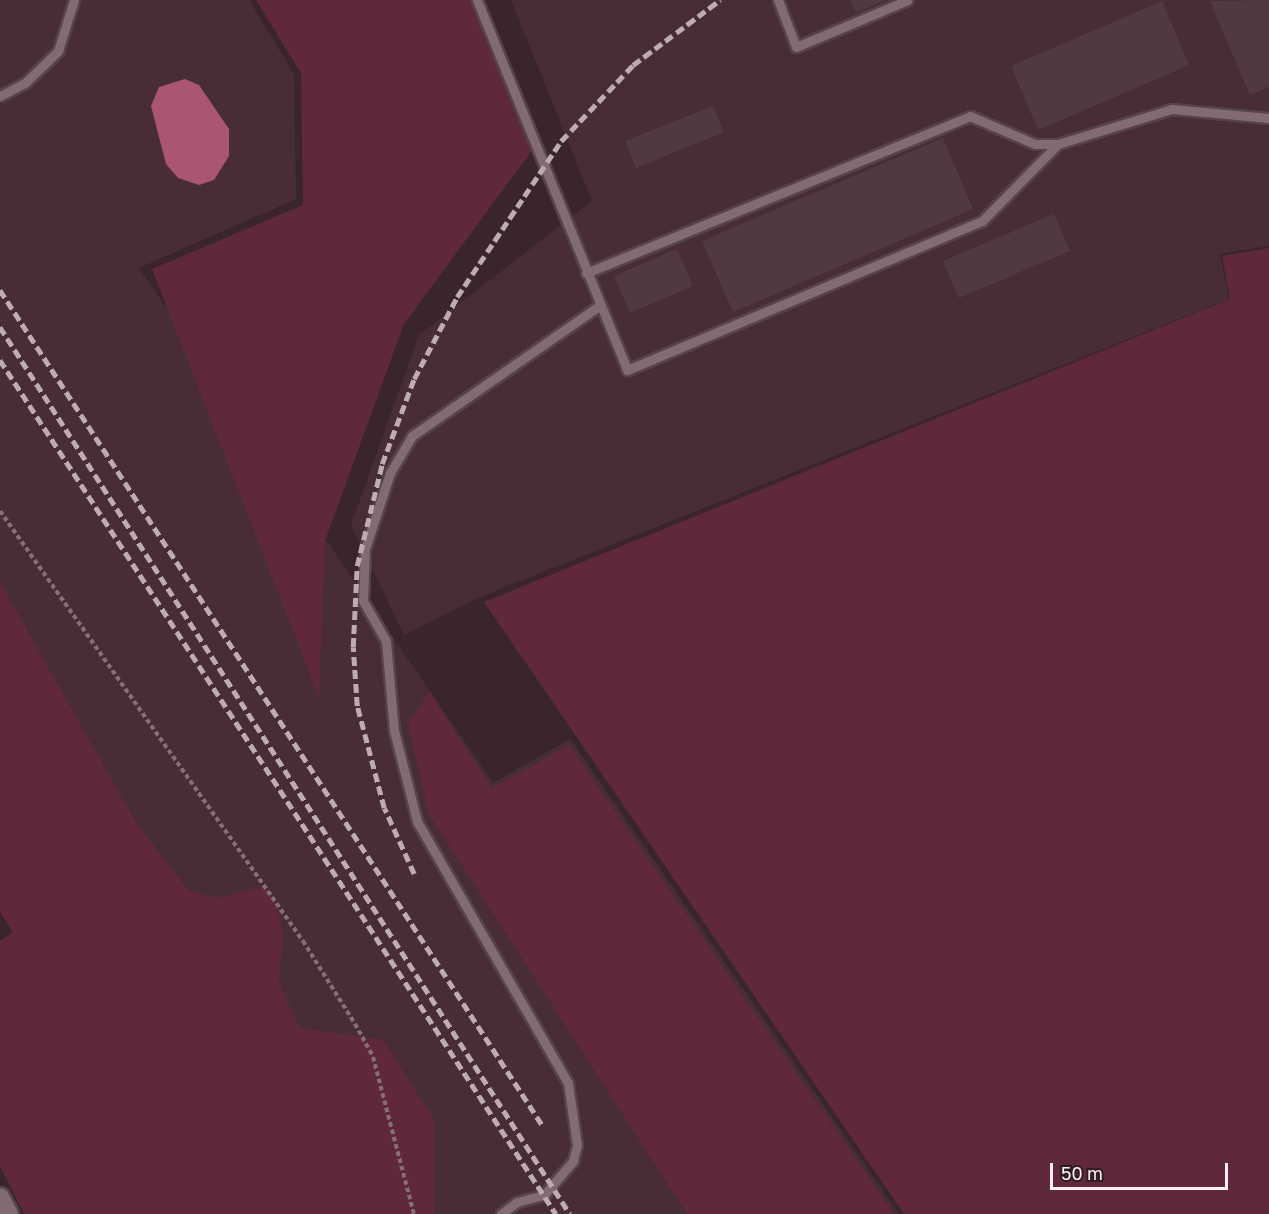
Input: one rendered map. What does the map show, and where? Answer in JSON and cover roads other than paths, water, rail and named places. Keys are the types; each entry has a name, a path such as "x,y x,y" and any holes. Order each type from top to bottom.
{"street":[{"path":"0,1197 9,1214"}],"lane":[{"path":"0,96 26,82 58,51 74,0"},
{"path":"477,0 599,306 627,370 982,221 1058,144"},
{"path":"778,0 796,47 908,0"},
{"path":"586,273 944,123 970,116 1035,144 1058,144 1143,114 1172,110 1269,118"},
{"path":"501,1214 517,1202 544,1195 573,1161 577,1145 568,1083 417,820 394,731 386,641 363,601 365,549 390,473 412,436 599,306"}],"railway":[{"path":"414,874 384,808 357,706 353,647 357,566 382,464 414,379 457,297 561,141 633,65 720,0"},
{"path":"0,290 543,1126"},
{"path":"0,327 570,1214"},
{"path":"0,360 556,1214"}]}
